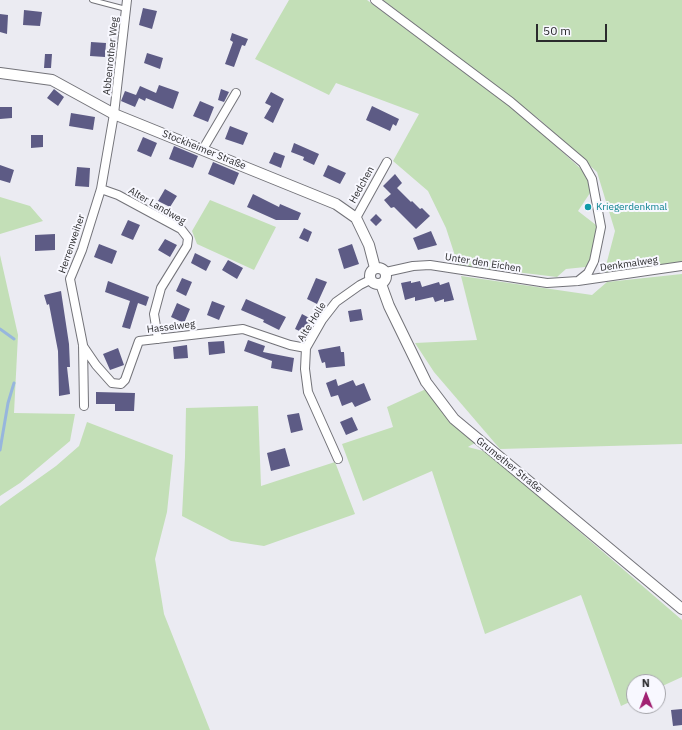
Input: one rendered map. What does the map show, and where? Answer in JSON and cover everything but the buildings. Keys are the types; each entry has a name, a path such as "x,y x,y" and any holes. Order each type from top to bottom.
{"street":[{"name":"Abbenrother Weg","path":"114,114 127,0"},
{"path":"375,0 511,102 583,163 592,179 601,226 594,261 588,273 578,281"},
{"name":"Stockheimer Straße","path":"0,73 52,80 114,114 336,204 356,218 369,245 375,268"},
{"path":"203,149 236,93"},
{"name":"Herrenweiher","path":"84,406 83,345 70,279 82,250 101,189 114,114"},
{"name":"Hedchen","path":"356,218 387,162"},
{"name":"Alter Landweg","path":"101,189 118,195 181,229 188,238 187,246 161,288 154,314 158,339"},
{"name":"Unter den Eichen","path":"386,272 413,266 430,265 547,283 578,281"},
{"name":"Denkmalweg","path":"578,281 682,266"},
{"path":"375,268 382,269 386,272 386,279 381,284 374,284 370,280 370,274 375,268"},
{"name":"Alte Holle","path":"338,459 308,392 304,369 306,348 322,320 336,302 360,285 370,280"},
{"name":"Grumether Straße","path":"381,284 392,313 426,382 454,419 682,609"},
{"name":"Hasselweg","path":"83,345 96,365 112,383 120,384 125,380 139,341 243,329 290,345 306,348"}],"lane":[{"path":"92,0 112,4 126,9"}],"green space":[{"path":"289,0 367,0 525,118 592,179 590,193 578,211 605,232 595,266 566,269 557,277 458,265 446,228 428,191 393,161 419,114 336,83 329,95 255,59"},
{"path":"383,0 682,0 682,262 604,273 615,231 597,172 539,119"},
{"path":"0,197 30,206 43,221 0,234"},
{"path":"210,200 276,227 254,270 197,244 192,231"},
{"path":"0,255 18,335 14,413 75,414 70,441 20,483 0,496"},
{"path":"682,274 682,444 500,449 434,372 415,343 477,340 461,276 592,295 607,282"},
{"path":"426,389 475,443 468,447 487,452 682,620 682,677 666,684 666,674 626,674 626,704 621,706 581,595 485,634 432,471 363,501 342,444 393,427 387,407"},
{"path":"258,406 261,486 335,462 355,514 264,546 231,541 182,516 186,408"},
{"path":"87,422 173,455 167,512 155,559 164,614 210,730 0,730 0,506 56,466 79,446"}],"waterway":[{"path":"0,329 14,339"},
{"path":"0,450 8,403 14,383"}],"place":[{"name":"Kriegerdenkmal","path":"588,207"}]}
